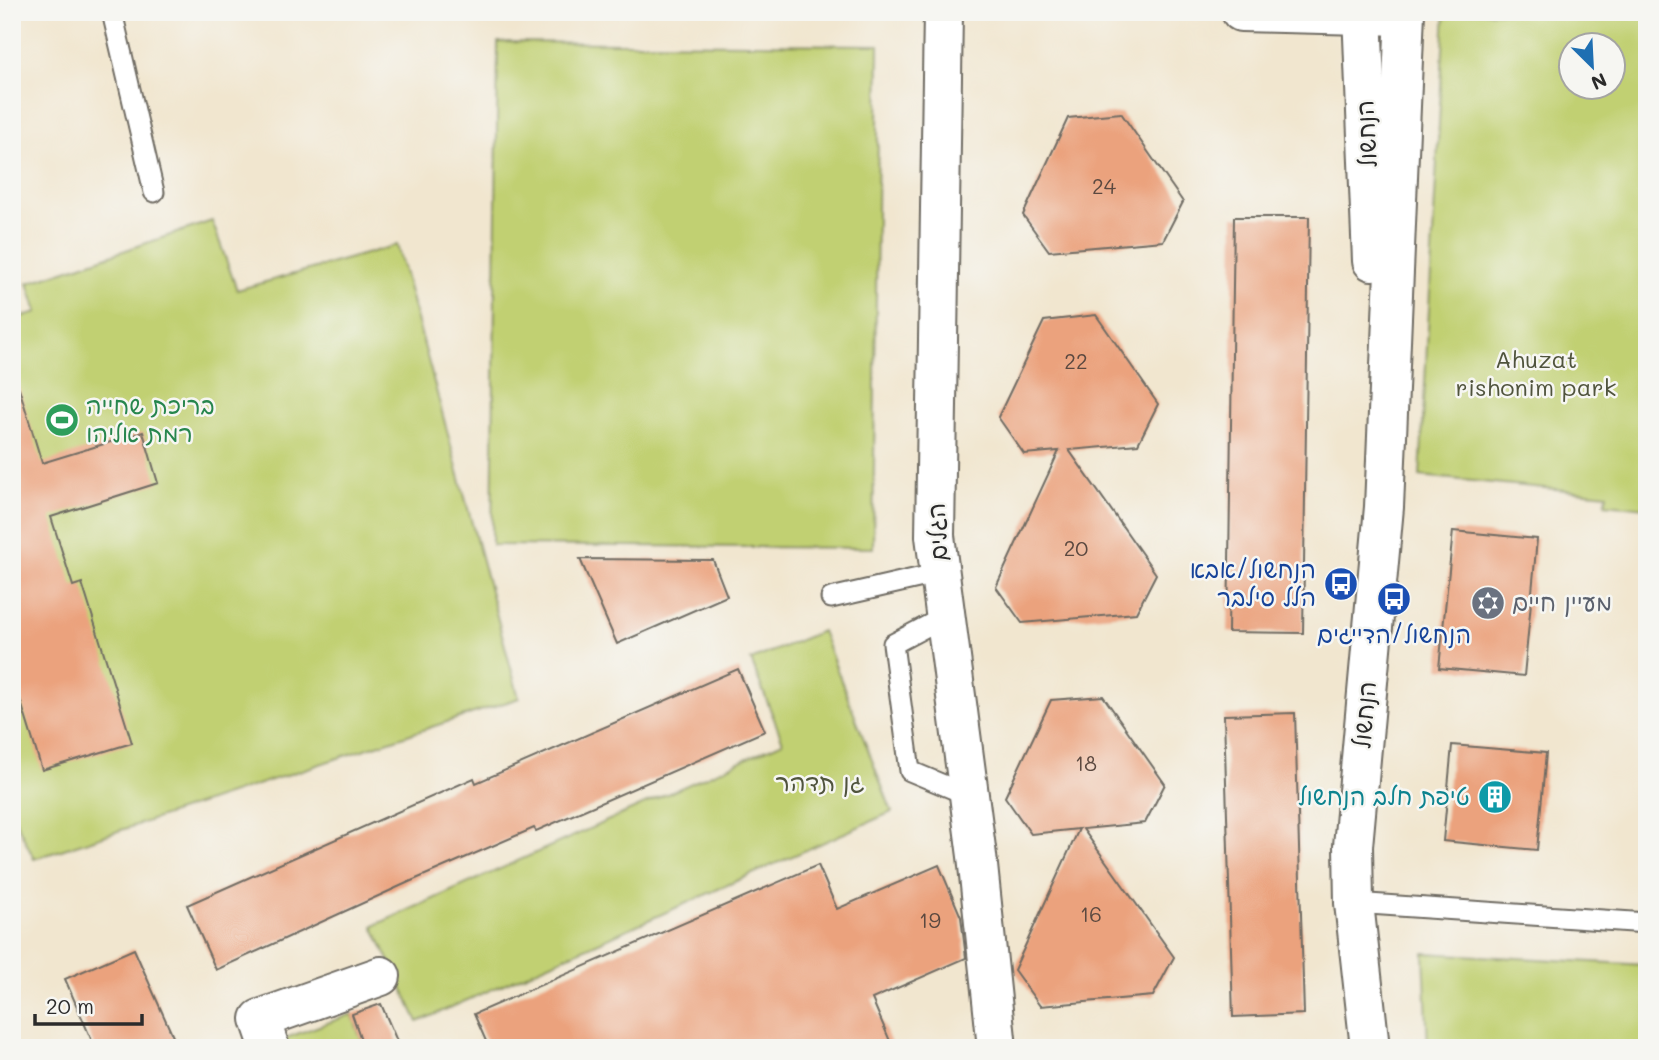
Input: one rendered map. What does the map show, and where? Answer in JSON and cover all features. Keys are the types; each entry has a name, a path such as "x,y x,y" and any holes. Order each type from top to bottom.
{"street":[{"name":"הגלים","path":"943,12 935,536 970,796 997,1048"},
{"path":"1241,12 1404,14"},
{"name":"הנחשול","path":"1362,14 1384,508"},
{"name":"הנחשול","path":"1370,1048 1354,903 1353,846 1384,508 1404,14"},
{"path":"270,1048 260,1018 381,976"}],"lane":[{"path":"112,12 154,192"},
{"path":"831,598 940,573"},
{"path":"946,615 893,644 910,771 970,796"},
{"path":"1354,903 1647,923"}],"green space":[{"name":"Ahuzat rishonim park","path":"1445,12 1647,12 1647,508 1605,504 1607,494 1420,476"},
{"path":"498,42 879,45 873,548 492,545"},
{"path":"212,221 237,290 397,245 519,698 34,859 12,813 12,320 37,312 28,283"},
{"name":"גן תדהר","path":"822,631 892,812 418,1022 373,926 783,742 751,660"},
{"path":"1424,953 1647,965 1647,1048 1428,1048"},
{"path":"352,1014 364,1048 287,1048 283,1039"}],"building":[{"path":"1121,113 1183,202 1163,241 1049,251 1023,215 1068,118"},
{"path":"1234,217 1309,217 1303,633 1228,632"},
{"path":"1096,315 1158,404 1138,444 1069,450 1156,574 1136,613 1022,623 996,587 1059,451 1024,454 998,417 1044,321"},
{"path":"19,388 42,463 143,432 158,483 51,517 73,586 82,583 132,743 42,770 12,673 12,389"},
{"name":"מעיין חיים","path":"1453,531 1537,539 1524,676 1439,668"},
{"path":"580,559 713,560 727,596 617,644"},
{"path":"738,669 765,731 536,831 534,828 409,882 216,970 187,905 474,778 476,783"},
{"path":"1103,696 1165,784 1145,823 1083,829 1174,957 1153,996 1040,1006 1014,970 1079,829 1031,834 1005,797 1051,700"},
{"path":"1295,713 1304,1014 1233,1017 1224,715"},
{"name":"טיפת חלב הנחשול","path":"1452,745 1546,753 1537,850 1443,841"},
{"path":"818,865 837,909 939,865 961,917 966,958 872,999 893,1048 489,1048 474,1014"},
{"path":"134,949 178,1048 95,1048 65,979"},
{"path":"381,1004 400,1048 364,1048 352,1014"}],"place":[{"name":"בריכת שחייה רמת אליהו","path":"62,420"},
{"name":"הנחשול/אבא הלל סילבר","path":"1341,584"},
{"name":"הנחשול/הדייגים","path":"1394,599"},
{"name":"מעיין חיים","path":"1488,603"},
{"name":"טיפת חלב הנחשול","path":"1495,797"}]}
